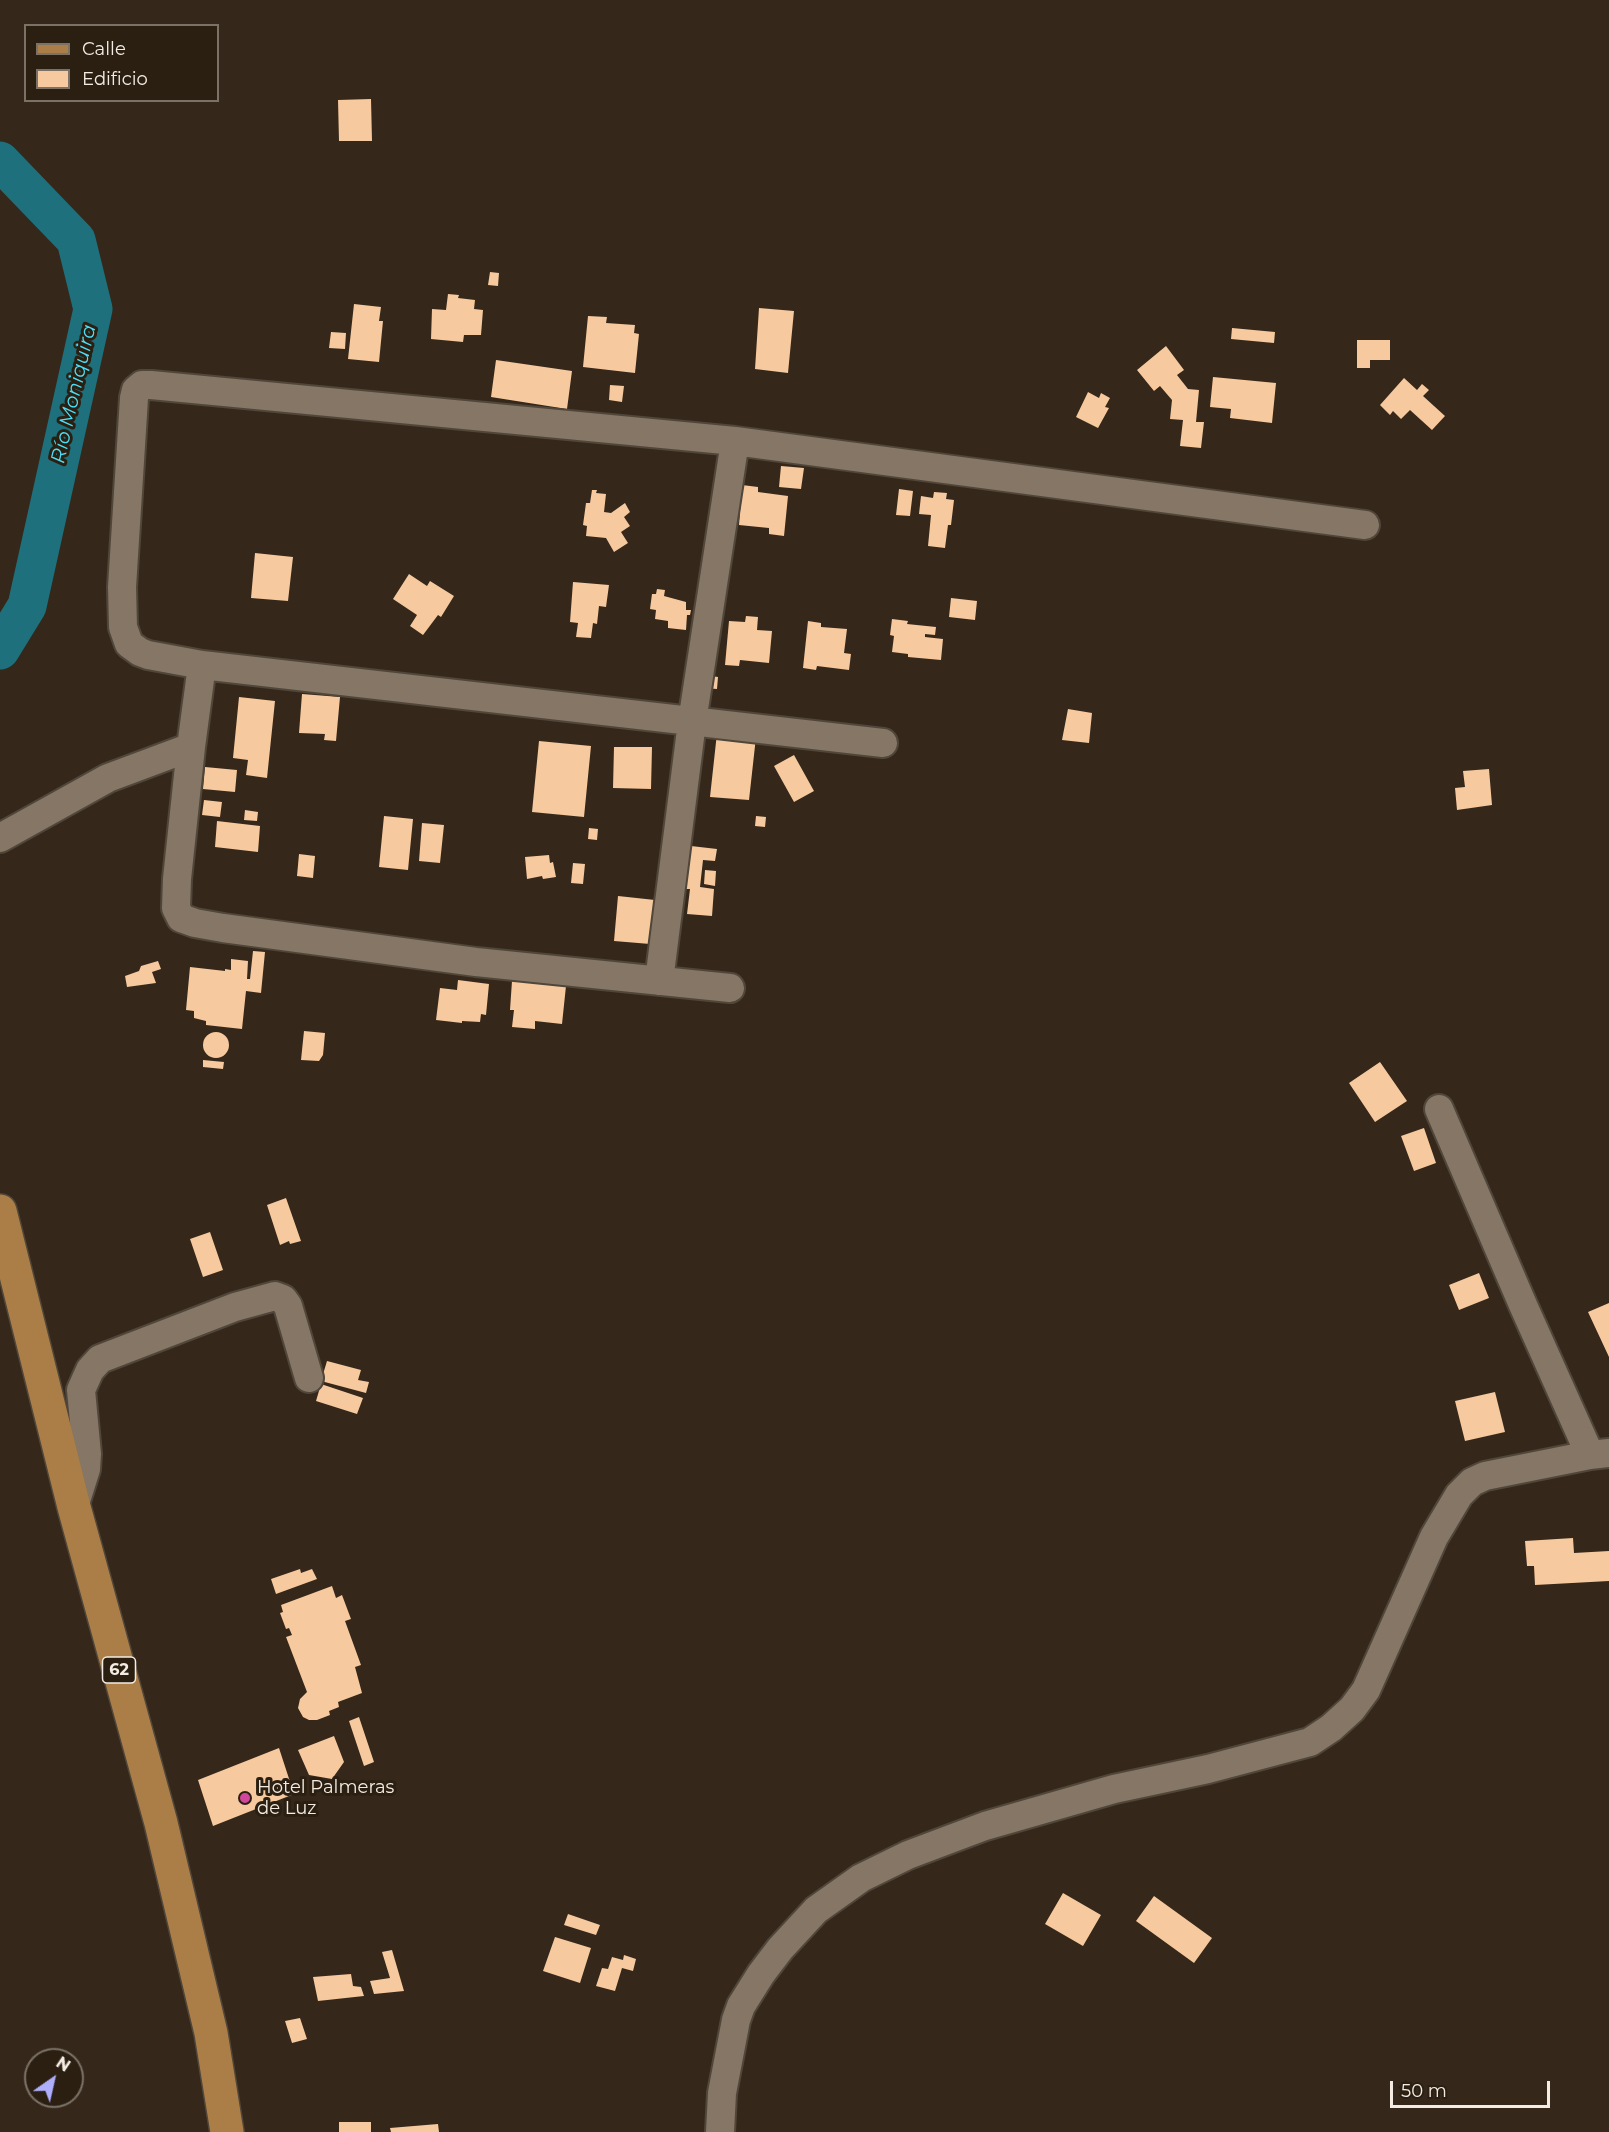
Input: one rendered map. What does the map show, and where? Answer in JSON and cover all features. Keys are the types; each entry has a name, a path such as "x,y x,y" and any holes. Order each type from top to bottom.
{"main road":[{"name":"62","path":"0,1211 74,1507 164,1834 211,2032 228,2132"}],"street":[{"path":"883,743 202,665 140,652 129,644 123,627 122,587 136,390 142,385 735,441 1365,525"},
{"path":"659,981 692,722 735,441"},
{"path":"202,665 177,879 176,908 181,918 223,928 453,959 730,988"},
{"path":"0,838 108,777 191,747"},
{"path":"720,2132 722,2093 736,2020 741,2006 780,1948 816,1910 861,1878 908,1855 985,1826 1114,1789 1208,1769 1310,1742 1331,1728 1352,1709 1366,1690 1434,1537 1459,1495 1472,1482 1485,1476 1600,1454 1523,1305 1439,1109"},
{"path":"74,1507 86,1469 87,1454 81,1390 90,1370 100,1359 235,1307 275,1296 283,1299 288,1306 309,1378"}],"building":[{"path":"371,99 372,141 339,141 338,100"},
{"path":"490,272 499,273 498,286 488,285"},
{"path":"448,294 475,300 474,309 483,310 481,335 464,335 463,342 431,339 432,309 446,310"},
{"path":"354,304 381,307 379,321 383,321 379,362 348,359"},
{"path":"759,308 794,311 788,373 755,369"},
{"path":"588,316 607,317 606,323 635,325 634,333 639,334 635,373 583,367"},
{"path":"1232,328 1275,332 1274,343 1231,339"},
{"path":"331,332 346,333 345,349 329,348"},
{"path":"1357,340 1390,340 1390,360 1370,360 1370,368 1357,368"},
{"path":"1166,346 1184,370 1177,375 1188,389 1199,390 1196,422 1204,422 1201,448 1180,446 1183,420 1170,419 1172,400 1160,386 1154,391 1137,370"},
{"path":"496,360 572,371 567,409 491,397"},
{"path":"1213,377 1276,383 1272,423 1230,418 1231,409 1210,407"},
{"path":"1404,378 1417,390 1422,384 1429,390 1423,396 1445,416 1432,430 1410,410 1401,419 1393,411 1390,415 1380,405"},
{"path":"610,385 624,386 622,402 609,400"},
{"path":"1088,392 1099,398 1101,393 1110,398 1105,407 1109,408 1098,428 1076,417"},
{"path":"781,466 804,468 801,489 779,487"},
{"path":"742,485 758,487 758,492 788,496 784,536 769,534 769,528 739,525"},
{"path":"899,489 913,491 910,516 896,515"},
{"path":"592,490 606,494 604,512 611,513 625,503 630,512 624,517 630,526 621,532 628,543 614,552 606,538 586,536 587,526 583,525 586,503 590,503"},
{"path":"934,492 947,493 946,499 954,500 945,548 928,546 931,515 919,514 921,496 933,498"},
{"path":"255,553 293,557 288,601 251,598"},
{"path":"409,574 427,586 430,581 454,596 441,617 438,615 423,635 410,626 417,615 393,599"},
{"path":"573,582 609,585 606,607 599,606 597,624 593,623 591,638 576,637 578,623 570,622"},
{"path":"657,589 665,590 664,596 686,602 686,610 691,610 690,615 687,615 686,630 668,628 668,621 655,619 656,610 650,609 652,594 656,594"},
{"path":"951,598 977,601 975,620 949,617"},
{"path":"746,616 758,617 757,630 772,631 769,663 740,660 739,666 725,665 729,621 745,622"},
{"path":"892,619 908,621 907,624 936,627 935,635 925,634 925,637 943,639 941,660 908,657 908,654 892,652 894,636 890,635"},
{"path":"808,621 821,623 821,627 847,629 844,653 851,654 849,670 817,666 816,670 803,668"},
{"path":"704,675 718,677 717,689 703,688"},
{"path":"302,694 340,697 336,741 324,740 325,734 299,733"},
{"path":"239,697 275,701 267,778 246,775 248,760 233,758"},
{"path":"1068,709 1092,713 1089,743 1062,740"},
{"path":"717,733 756,737 749,800 710,797"},
{"path":"539,741 591,746 584,817 532,812"},
{"path":"614,747 652,747 651,789 613,788"},
{"path":"794,755 814,791 794,802 774,766"},
{"path":"205,767 237,770 235,792 203,789"},
{"path":"1489,769 1492,805 1457,810 1455,788 1465,787 1463,771"},
{"path":"204,800 222,802 220,817 202,815"},
{"path":"245,810 258,812 257,821 244,820"},
{"path":"384,816 413,819 408,870 379,867"},
{"path":"756,816 766,817 765,827 755,826"},
{"path":"217,821 260,826 258,852 215,847"},
{"path":"422,823 444,825 440,863 419,861"},
{"path":"589,828 598,829 597,840 588,839"},
{"path":"691,846 717,849 715,861 703,860 700,887 714,889 712,916 687,914 690,889 686,889"},
{"path":"299,854 315,856 313,878 297,876"},
{"path":"549,855 556,877 543,879 542,876 527,879 525,857"},
{"path":"573,863 585,864 583,884 571,883"},
{"path":"705,870 716,871 715,886 704,884"},
{"path":"618,896 655,900 650,944 614,941"},
{"path":"253,951 265,952 261,993 246,991 242,1029 206,1025 206,1021 194,1018 194,1011 186,1010 190,967 225,971 225,969 231,970 231,959 248,961 247,979 250,979"},
{"path":"158,961 161,969 152,972 156,983 127,987 125,976 139,971 141,966"},
{"path":"458,980 489,984 486,1015 481,1014 480,1022 462,1021 462,1023 436,1020 440,988 457,990"},
{"path":"512,981 566,986 562,1024 535,1021 535,1029 512,1027 514,1010 510,1010"},
{"path":"304,1031 325,1033 323,1055 319,1061 301,1060"},
{"path":"216,1032 226,1035 229,1045 226,1055 216,1058 206,1055 203,1045 206,1035"},
{"path":"203,1060 224,1062 223,1069 203,1067"},
{"path":"1380,1062 1407,1101 1375,1122 1349,1083"},
{"path":"1424,1128 1436,1163 1414,1171 1401,1136"},
{"path":"286,1198 301,1241 290,1244 289,1241 280,1245 267,1205"},
{"path":"210,1232 223,1270 203,1277 190,1239"},
{"path":"1479,1273 1489,1298 1459,1310 1449,1285"},
{"path":"1609,1303 1609,1357 1588,1312"},
{"path":"327,1361 361,1370 358,1380 369,1382 366,1393 321,1381"},
{"path":"321,1384 363,1398 357,1414 316,1401"},
{"path":"1495,1392 1505,1432 1465,1441 1455,1401"},
{"path":"1573,1538 1574,1553 1609,1551 1609,1581 1535,1585 1534,1566 1527,1566 1525,1541"},
{"path":"300,1569 301,1573 312,1569 317,1579 276,1594 271,1579"},
{"path":"332,1586 336,1598 342,1595 351,1619 345,1621 361,1665 355,1667 362,1693 338,1702 339,1707 329,1711 330,1715 317,1720 309,1720 303,1717 298,1708 300,1699 307,1692 286,1637 292,1635 289,1628 286,1629 280,1613 283,1612 281,1605"},
{"path":"359,1717 374,1762 364,1766 349,1721"},
{"path":"334,1736 344,1762 332,1779 309,1775 298,1750"},
{"path":"279,1748 294,1794 213,1826 198,1780"},
{"path":"1063,1893 1101,1915 1083,1946 1045,1924"},
{"path":"1154,1896 1212,1938 1194,1963 1136,1921"},
{"path":"568,1914 600,1925 596,1935 564,1925"},
{"path":"555,1937 591,1948 580,1983 543,1971"},
{"path":"392,1950 404,1991 374,1994 370,1981 390,1978 382,1952"},
{"path":"624,1955 636,1959 633,1971 622,1968 615,1991 596,1986 602,1968 608,1969 612,1957 623,1960"},
{"path":"351,1974 353,1986 361,1987 364,1996 318,2001 313,1977"},
{"path":"300,2018 307,2039 292,2043 285,2021"},
{"path":"339,2122 371,2122 371,2132 339,2132"},
{"path":"438,2124 439,2132 391,2132 390,2128"}],"waterway":[{"name":"Río Moniquira","path":"0,161 76,240 93,309 27,606 0,650"}],"place":[{"name":"Hotel Palmeras de Luz","path":"245,1798"}]}
